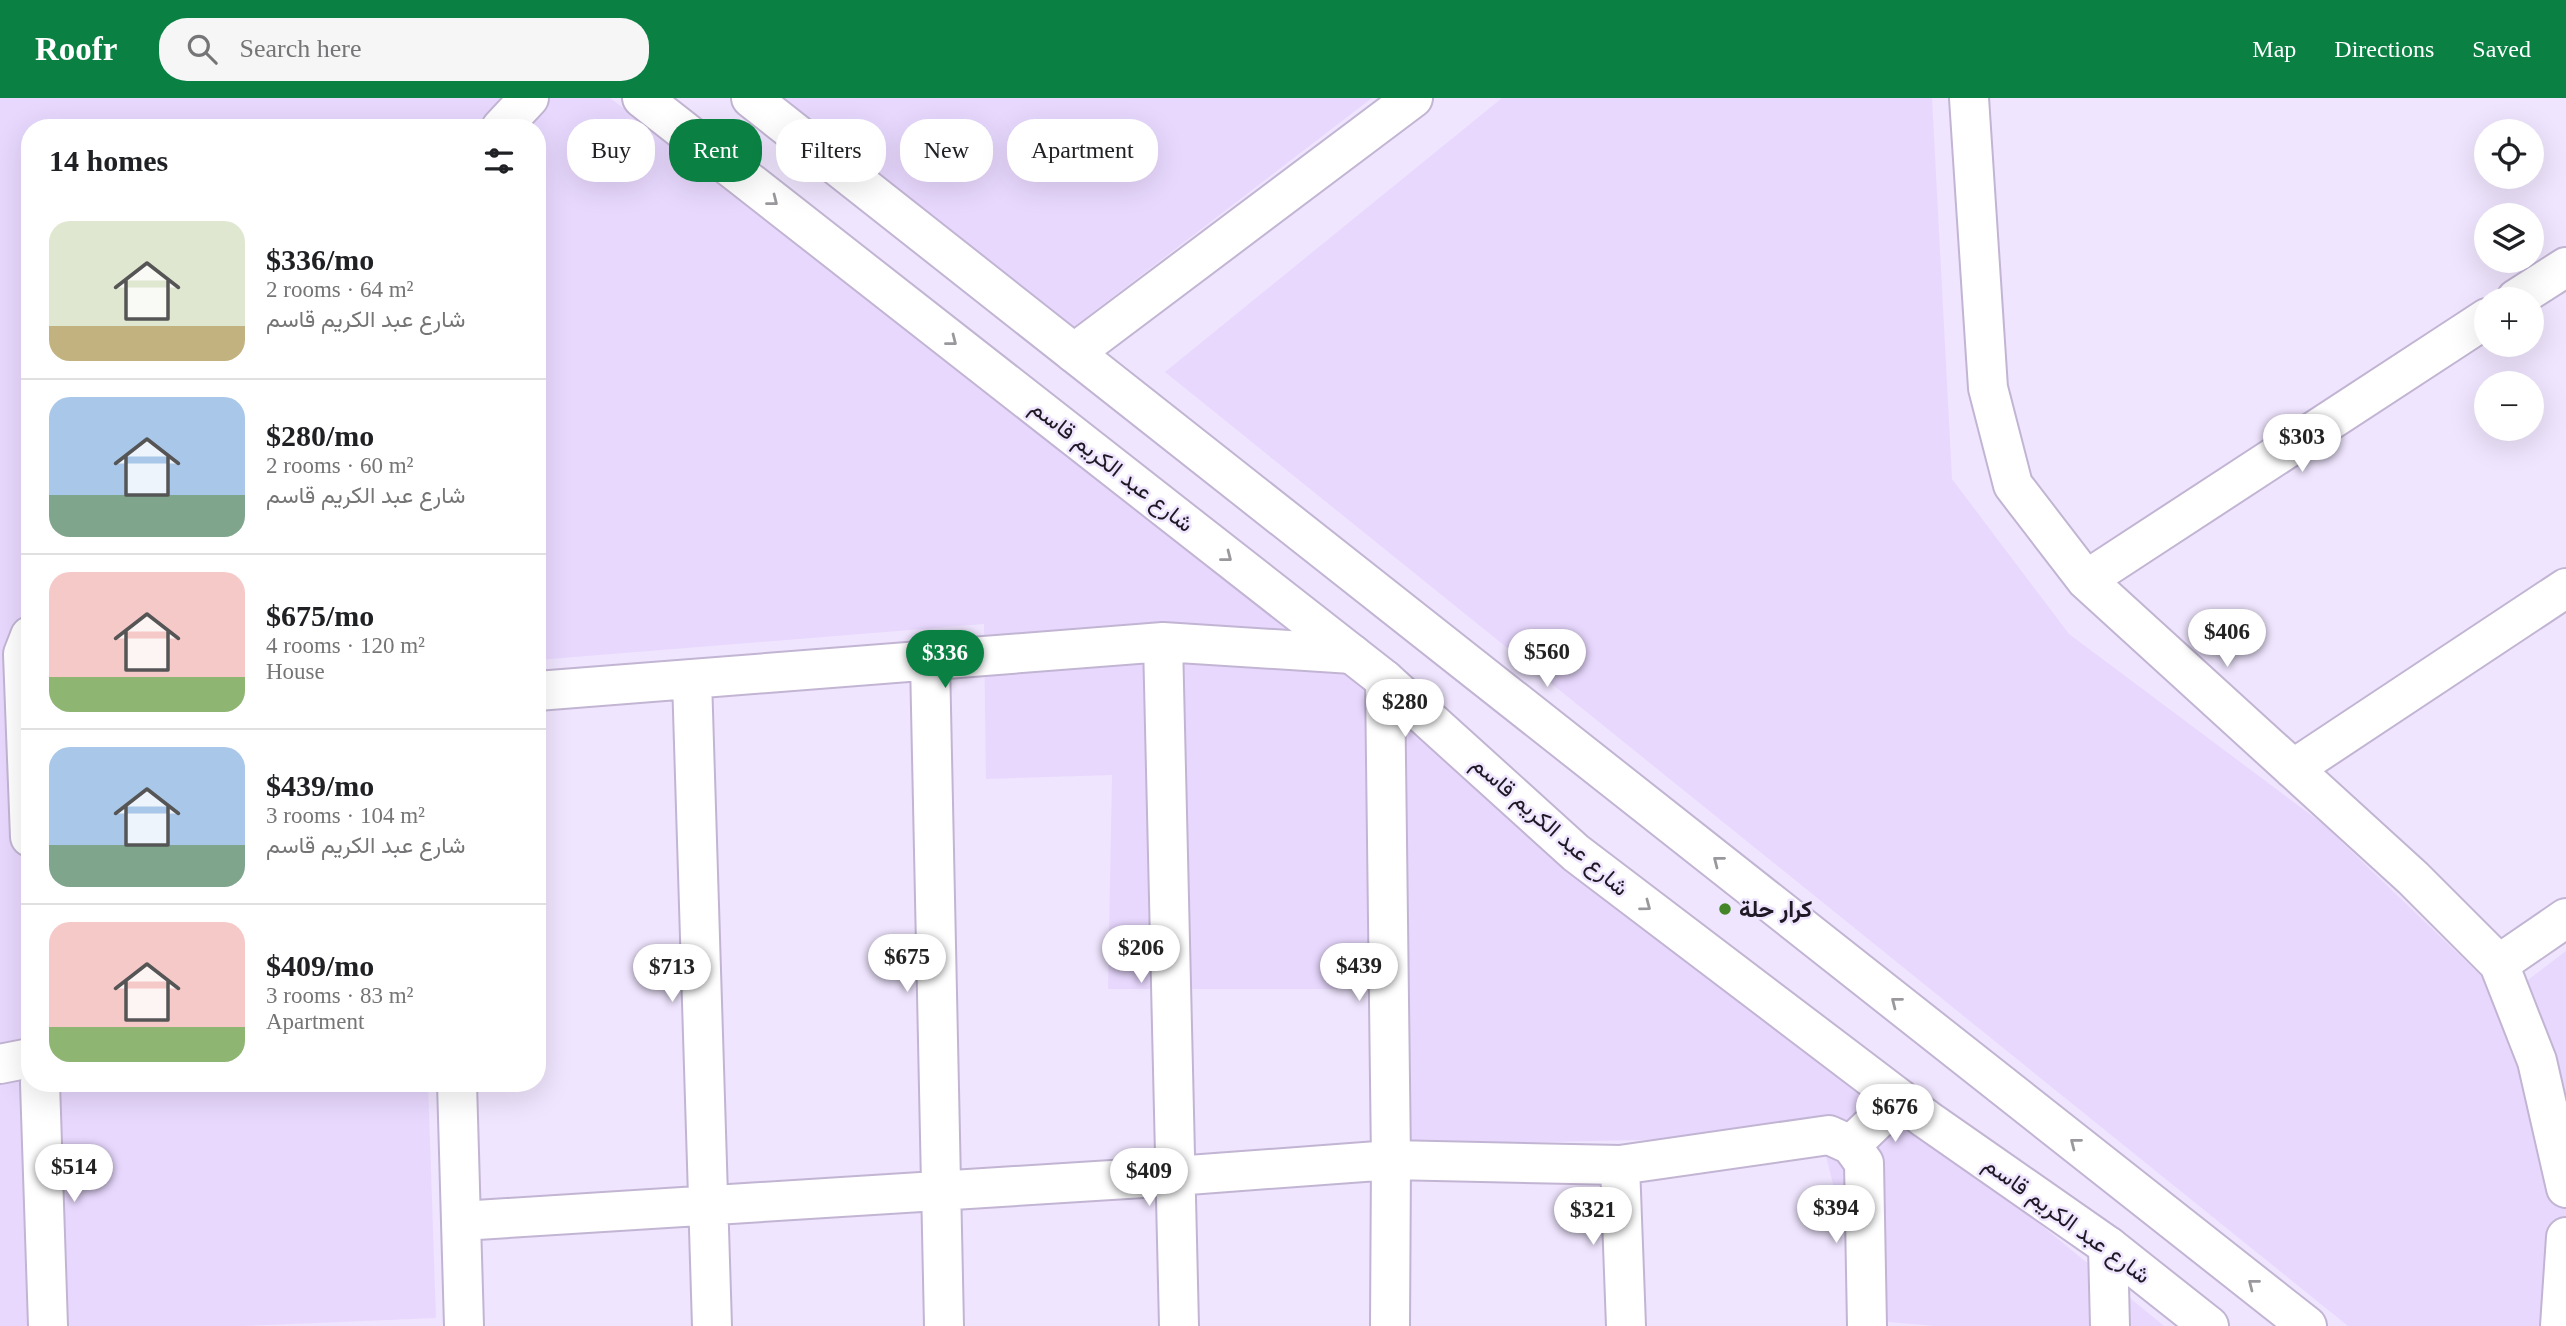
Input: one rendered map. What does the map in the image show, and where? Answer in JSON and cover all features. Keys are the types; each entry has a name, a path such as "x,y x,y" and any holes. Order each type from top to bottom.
{"street":[{"path":"509,119 529,98"},
{"name":"شارع عبد الكريم قاسم","path":"642,98 1385,680 1576,853 1899,1099 2108,1246 2209,1326"},
{"path":"751,98 2307,1326"},
{"path":"1074,353 1413,98"},
{"path":"1969,98 1988,388 2013,485 2085,580 2413,878 2499,964 2538,1061 2566,1188"},
{"path":"2535,287 2566,267"},
{"path":"2085,580 2474,326"},
{"path":"2293,769 2566,588"},
{"path":"18,639 13,766 21,799"},
{"path":"1163,642 1179,1326"},
{"path":"546,690 1163,642 1352,654"},
{"path":"930,661 944,1326"},
{"path":"692,679 712,1326"},
{"path":"1385,680 1391,1160 1390,1326"},
{"path":"2499,964 2566,918"},
{"path":"0,1064 21,1060"},
{"path":"40,1092 48,1326"},
{"path":"457,1092 464,1326"},
{"path":"1851,1145 1899,1099"},
{"path":"461,1222 1391,1160 1620,1165 1829,1135 1851,1145 1864,1163 1867,1326"},
{"path":"1620,1165 1626,1326"},
{"path":"2560,1326 2566,1237"},
{"path":"2108,1246 2110,1326"}],"shaded area":[{"path":"0,98 610,98 638,119 567,119 567,182 655,182 655,132 669,142 669,182 722,182 1280,600 2164,1326 1934,1326 1867,1320 1821,1136 1407,1145 1371,989 1108,989 1112,775 986,779 984,624 546,659 546,119 21,119 21,1092 428,1092 436,1318 241,1326 0,1326"},
{"path":"785,98 1372,98 1062,336 883,182 886,182 886,119 809,119"},
{"path":"1502,98 1932,98 1952,479 2069,634 2323,824 2504,998 2566,951 2566,1326 2348,1326 1165,372"}],"place":[{"name":"كرار حلة","path":"1725,909"}]}
